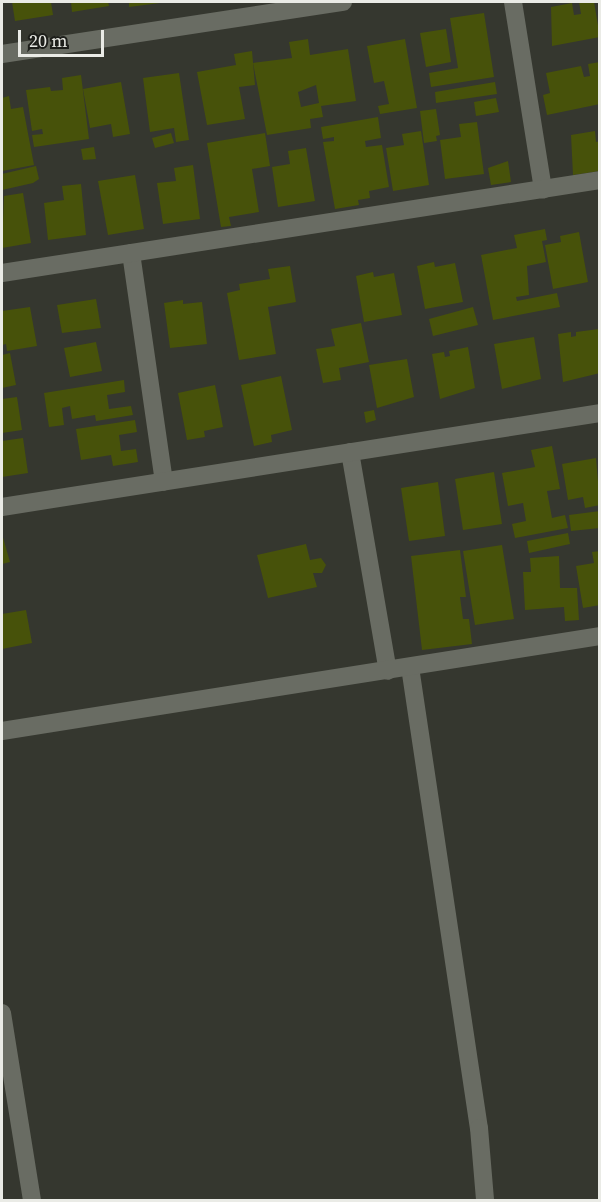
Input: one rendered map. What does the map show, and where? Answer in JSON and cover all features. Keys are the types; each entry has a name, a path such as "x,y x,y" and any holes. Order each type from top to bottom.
{"street":[{"path":"2,54 343,2"},
{"path":"513,2 543,190"},
{"path":"2,273 600,180"},
{"path":"131,253 164,482"},
{"path":"2,507 600,413"},
{"path":"350,452 388,671"},
{"path":"2,731 600,636"},
{"path":"410,667 479,1128 485,1200"},
{"path":"2,1013 32,1200"}],"building":[{"path":"12,2 51,2 53,15 15,21"},
{"path":"71,2 108,2 109,6 72,12"},
{"path":"129,2 160,2 160,3 129,7"},
{"path":"579,2 594,2 600,37 552,46 551,7 572,3 574,15 581,14"},
{"path":"484,13 494,77 431,87 429,73 458,68 450,18"},
{"path":"446,29 451,62 426,67 420,33"},
{"path":"308,39 310,55 348,49 356,101 321,106 323,117 310,119 311,128 267,135 253,63 292,58 289,42","holes":["316,85 319,103 301,107 298,92"]},
{"path":"405,39 417,108 380,114 378,106 389,104 384,81 374,83 367,46"},
{"path":"252,51 255,85 239,87 245,119 207,125 197,72 236,65 234,54"},
{"path":"600,62 600,104 547,115 543,95 550,93 546,73 581,66 584,77 590,76 588,64"},
{"path":"179,73 189,140 176,142 174,128 150,132 143,78"},
{"path":"81,75 89,139 34,147 32,135 43,134 42,129 32,131 26,90 50,87 51,91 63,90 62,78"},
{"path":"121,82 130,134 113,137 111,124 90,128 83,89"},
{"path":"495,82 497,94 436,103 435,92"},
{"path":"9,96 11,109 23,107 34,165 2,171 2,98"},
{"path":"496,98 499,112 476,116 474,102"},
{"path":"436,109 440,135 436,136 437,141 424,143 420,111"},
{"path":"378,117 381,138 365,141 366,147 382,145 389,187 369,191 370,198 358,200 359,205 335,209 323,142 334,141 334,137 323,139 321,127"},
{"path":"477,122 484,174 445,179 440,140 461,137 459,124"},
{"path":"421,131 429,185 393,191 386,148 404,145 402,134"},
{"path":"595,131 596,142 600,141 600,171 573,175 571,135"},
{"path":"171,133 174,143 155,148 152,138"},
{"path":"265,133 270,166 252,169 259,212 229,217 231,226 221,227 207,143"},
{"path":"94,147 96,159 83,160 81,149"},
{"path":"306,148 315,201 278,207 272,167 290,164 288,151"},
{"path":"508,161 511,182 491,185 488,168"},
{"path":"193,165 200,219 163,224 157,183 176,181 174,168"},
{"path":"36,166 39,179 33,183 2,190 2,174"},
{"path":"135,175 144,229 108,235 98,181"},
{"path":"81,184 86,235 48,240 44,203 64,200 62,186"},
{"path":"23,193 31,243 2,248 4,196"},
{"path":"545,229 547,240 542,241 546,262 527,266 529,295 516,297 517,301 557,293 560,307 493,320 481,255 517,248 514,235"},
{"path":"579,232 588,282 553,289 545,245 561,242 560,236"},
{"path":"434,262 435,267 455,263 463,302 425,309 417,266"},
{"path":"290,266 296,302 268,307 276,354 239,360 227,293 240,290 239,284 270,279 268,269"},
{"path":"373,272 374,277 394,273 402,315 364,322 356,276"},
{"path":"96,299 101,328 62,333 57,305"},
{"path":"183,300 183,304 202,302 207,344 170,348 164,303"},
{"path":"30,307 37,346 7,351 6,344 2,345 2,311"},
{"path":"473,307 478,325 433,336 429,319"},
{"path":"361,323 369,362 339,368 341,380 323,383 316,349 335,346 331,329"},
{"path":"599,329 600,373 563,382 558,334 571,332 571,337 576,336 576,332"},
{"path":"534,337 541,379 502,389 494,344"},
{"path":"96,342 102,371 70,377 64,348"},
{"path":"468,347 475,388 440,399 432,354 444,352 445,357 450,356 449,351"},
{"path":"10,353 16,385 2,388 2,355"},
{"path":"407,359 414,397 377,408 369,365"},
{"path":"281,376 292,430 271,435 272,442 254,446 241,385"},
{"path":"124,380 125,392 107,395 109,409 131,406 133,415 96,421 95,415 72,419 70,406 62,408 64,425 49,427 44,393"},
{"path":"215,385 223,427 204,431 205,437 187,440 178,393"},
{"path":"17,397 22,430 2,433 2,399"},
{"path":"374,410 376,420 366,423 364,412"},
{"path":"135,420 137,432 119,435 121,451 136,449 138,462 113,466 111,455 81,460 76,429"},
{"path":"23,438 28,473 2,477 2,441"},
{"path":"552,446 560,489 547,491 552,518 565,515 568,528 515,538 512,524 526,521 523,503 508,506 502,473 535,467 531,450"},
{"path":"596,458 600,505 585,508 583,497 568,500 562,464"},
{"path":"494,472 502,524 463,530 455,479"},
{"path":"438,482 445,536 409,541 401,488"},
{"path":"600,511 600,528 571,531 569,515"},
{"path":"568,533 570,544 529,553 527,541"},
{"path":"2,534 10,562 2,564"},
{"path":"306,544 310,560 321,558 326,565 322,573 313,573 317,587 268,598 257,555"},
{"path":"502,545 514,619 475,625 463,551"},
{"path":"460,550 466,597 460,597 463,619 469,619 472,644 422,650 411,556"},
{"path":"600,551 600,605 583,608 576,566 594,563 592,552"},
{"path":"559,556 560,588 577,588 579,620 565,621 564,607 525,610 523,572 531,572 530,558"},
{"path":"26,610 32,643 2,649 2,614"}]}
